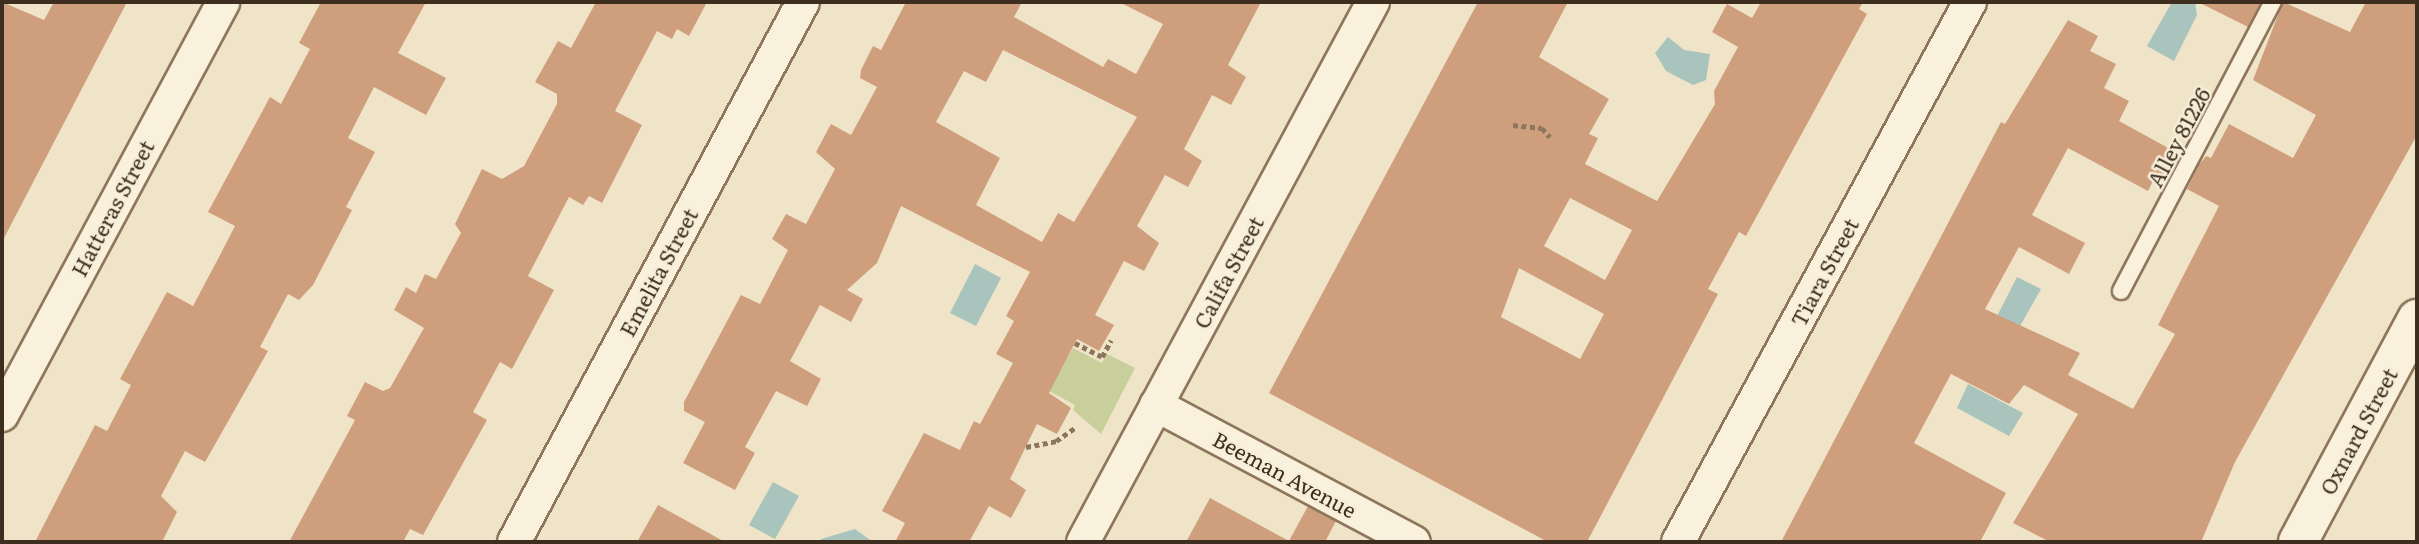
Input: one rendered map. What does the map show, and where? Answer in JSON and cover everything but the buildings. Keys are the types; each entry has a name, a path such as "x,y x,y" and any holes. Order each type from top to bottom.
{"main road":[{"name":"Oxnard Street","path":"2298,542 2417,319"}],"street":[{"name":"Hatteras Street","path":"2,415 223,2"},
{"name":"Emelita Street","path":"514,542 803,2"},
{"name":"Califa Street","path":"1083,542 1373,2"},
{"name":"Tiara Street","path":"1678,542 1970,2"},
{"name":"Beeman Avenue","path":"1156,405 1410,541"}],"lane":[{"name":"Alley 81226","path":"2121,291 2273,2"}],"path":[{"path":"1513,125 1542,128 1549,137"},
{"path":"1075,343 1101,357 1111,340"},
{"path":"1026,447 1056,441 1076,428"}],"green space":[{"path":"1073,348 1102,363 1107,354 1135,368 1101,434 1073,410 1075,405 1049,391"}],"water":[{"path":"2172,2 2195,2 2197,15 2174,61 2147,46"},
{"path":"1668,37 1684,50 1710,54 1706,80 1693,85 1666,71 1655,53"},
{"path":"975,264 1001,278 976,326 950,313"},
{"path":"2017,277 2041,289 2014,337 1994,322"},
{"path":"1968,384 2023,413 2009,436 1957,408"},
{"path":"773,482 799,496 775,539 749,525"},
{"path":"855,529 873,542 819,542 821,539"}]}
